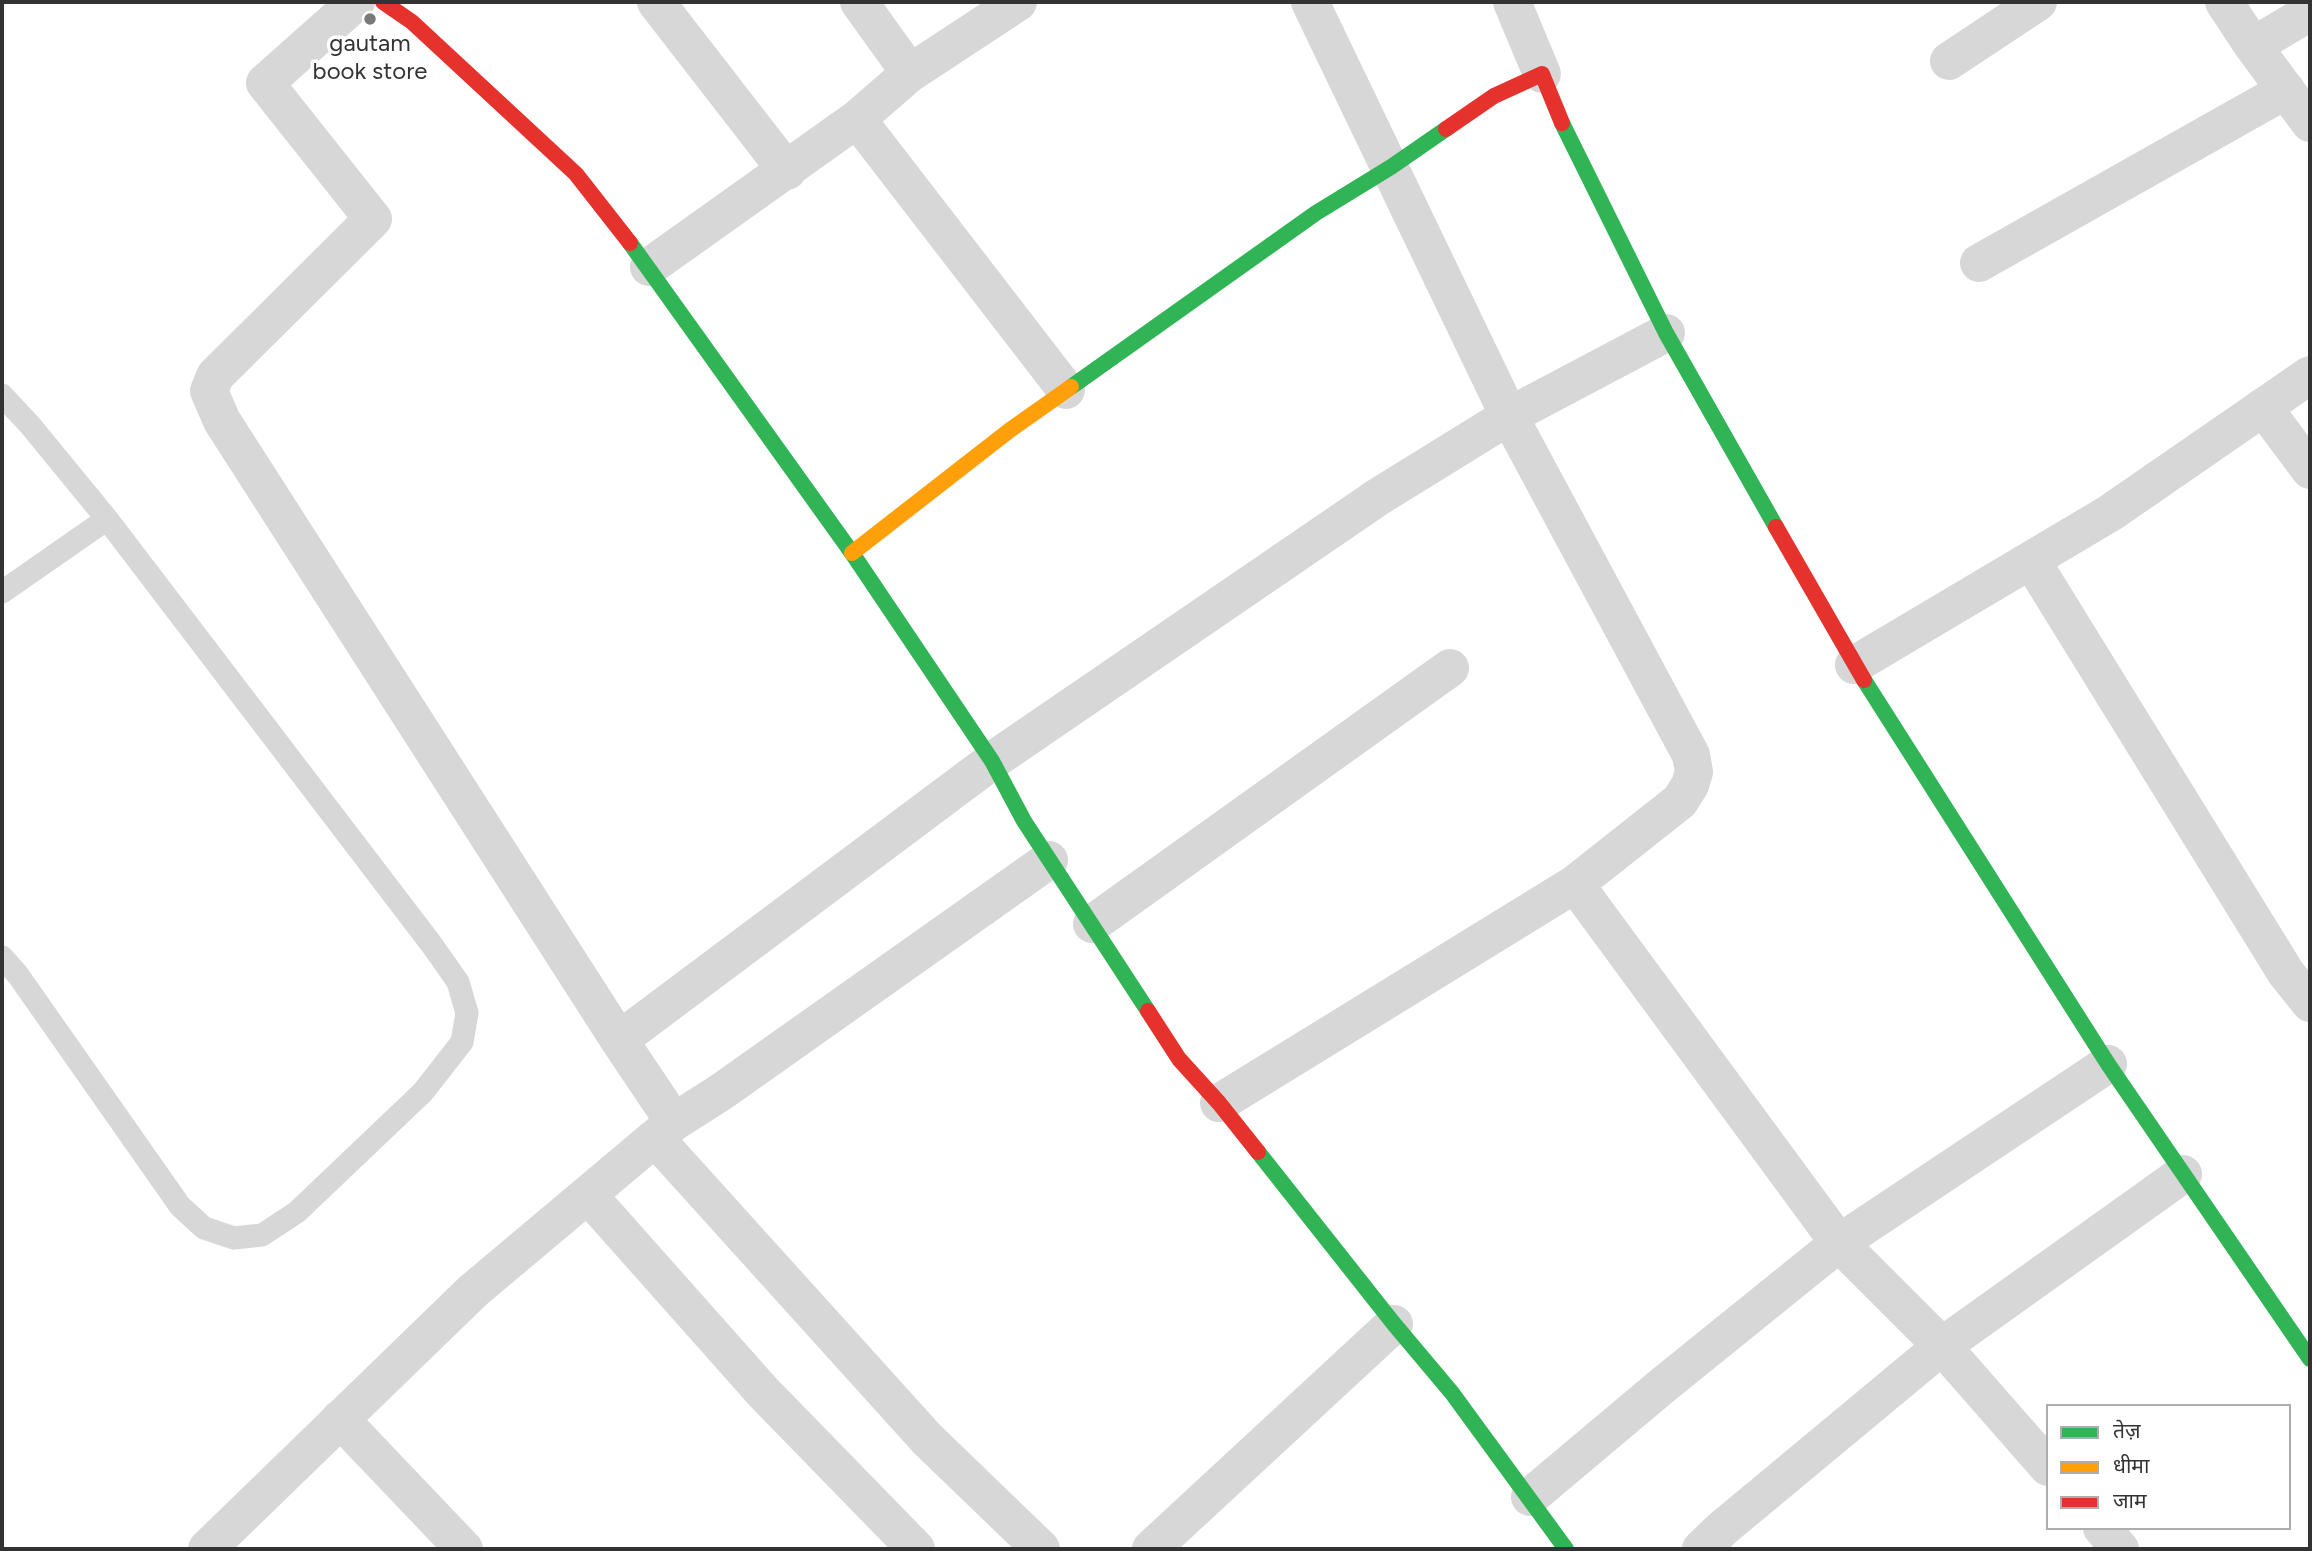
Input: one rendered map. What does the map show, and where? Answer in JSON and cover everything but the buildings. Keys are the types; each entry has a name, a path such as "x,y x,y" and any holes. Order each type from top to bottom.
{"street":[{"path":"356,2 265,83 373,219 215,376 209,391 222,421 619,1040 665,1130 927,1439 1041,1549"},
{"path":"656,2 787,171"},
{"path":"859,2 910,73"},
{"path":"649,267 858,119 910,73 1018,2"},
{"path":"1219,1102 1575,884 1680,801 1695,772 1691,755 1509,416 1310,2"},
{"path":"1512,2 1561,120 1666,333 1854,664 2108,1064 2310,1359"},
{"path":"1948,61 2038,2"},
{"path":"2224,2 2310,123"},
{"path":"407,9 576,174 649,267 852,553 992,761 1024,821 1179,1059 1219,1102 1451,1393 1566,1549"},
{"path":"2253,46 2310,12"},
{"path":"852,553 1010,430 1316,213 1391,167 1494,96 1542,74"},
{"path":"1979,263 2286,90"},
{"path":"858,119 1066,390"},
{"path":"619,1040 992,761 1378,497 1509,416 1666,333"},
{"path":"1854,664 2110,513 2310,375"},
{"path":"2263,407 2310,470"},
{"path":"2031,560 2286,973 2310,1003"},
{"path":"1091,924 1450,668"},
{"path":"207,1549 473,1291 665,1130 1049,860"},
{"path":"1575,884 1839,1243 1942,1346 2046,1465"},
{"path":"1530,1497 1839,1243 2108,1064"},
{"path":"1722,1542 1942,1346 2183,1174"},
{"path":"588,1195 763,1392 916,1549"},
{"path":"1151,1549 1394,1324"},
{"path":"340,1419 464,1549"},
{"path":"2104,1530 2120,1549"}],"lane":[{"path":"2,395 107,519 432,946 458,982 467,1013 461,1042 423,1092 297,1212 262,1235 234,1238 204,1228 180,1206 18,975 2,957"},
{"path":"2,592 107,519"}],"traffic: fast":[{"path":"1562,123 1666,333 1776,527"},
{"path":"1071,387 1316,213 1446,129"},
{"path":"630,243 852,553 992,761 1024,821 1148,1011"},
{"path":"1864,680 2108,1064 2310,1359"},
{"path":"1258,1152 1452,1393 1566,1549"}],"traffic: slow":[{"path":"852,553 1010,430 1071,387"}],"traffic: jam":[{"path":"383,2 412,22 576,174 630,243"},
{"path":"1446,129 1494,96 1542,74 1562,123"},
{"path":"1776,527 1864,680"},
{"path":"1148,1011 1179,1059 1258,1152"}],"place":[{"name":"gautam book store","path":"370,19"}]}
